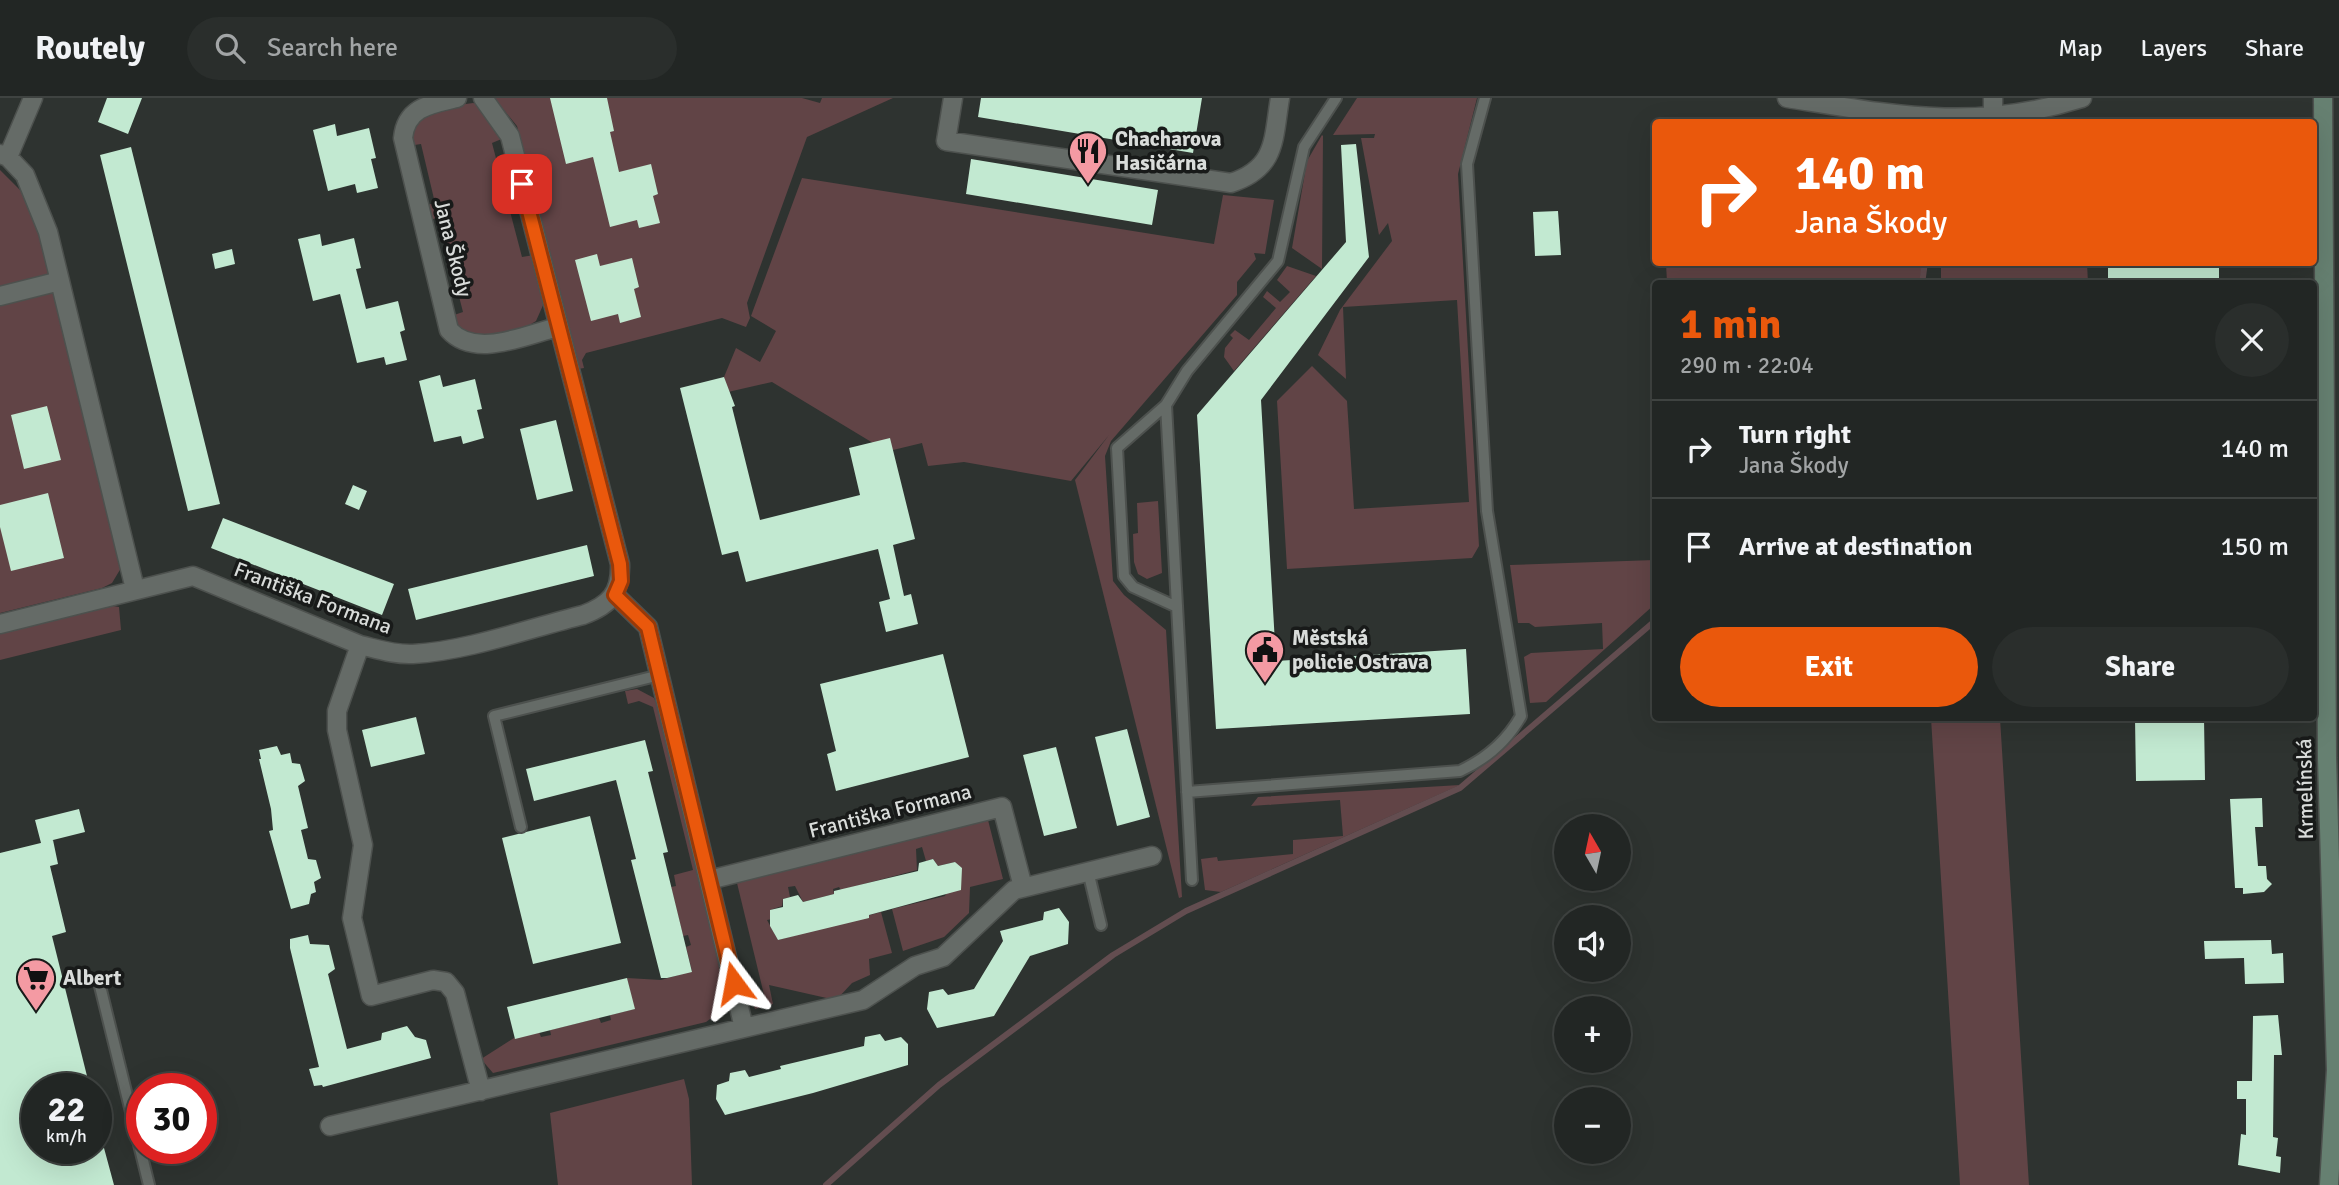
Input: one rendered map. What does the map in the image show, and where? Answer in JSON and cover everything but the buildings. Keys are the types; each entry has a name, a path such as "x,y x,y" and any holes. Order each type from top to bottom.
{"main road":[{"name":"Krmelínská","path":"2323,98 2327,720 2336,1070 2329,1185"}],"street":[{"path":"33,98 4,156 25,175 48,232 135,589"},
{"name":"Jana Škody","path":"457,98 429,101 416,110 407,121 403,138 449,330 461,340 478,346 558,327"},
{"path":"483,98 510,136 620,564 621,581 615,595 648,627 744,1028"},
{"path":"953,98 946,141 1231,183 1249,177 1261,168 1271,153 1280,98"},
{"path":"1787,98 1886,106 1939,119 1993,118 2082,98"},
{"path":"1993,98 1993,118"},
{"path":"0,296 60,282"},
{"name":"Františka Formana","path":"0,624 193,576 360,645 386,652 413,654 454,647 583,615 604,608 615,595"},
{"path":"360,645 337,711 337,730 363,845 352,918 371,996 433,980 446,982 455,993 481,1091"},
{"name":"Františka Formana","path":"709,880 1002,807 1023,887"},
{"path":"330,1126 863,1000 915,966 943,957 1007,895 1023,887 1152,856"}],"lane":[{"path":"1177,607 1133,587 1124,576 1117,448 1166,405 1187,371 1278,261 1304,147 1336,98"},
{"path":"1187,792 1405,778 1460,771 1477,763 1511,735 1521,716 1486,497 1467,164 1485,98"},
{"path":"1166,405 1192,880"},
{"path":"521,827 494,716 660,674"},
{"path":"1088,871 1101,925"},
{"path":"100,982 149,1185"}],"shaded area":[{"path":"494,98 802,98 820,103 822,98 893,98 807,137 747,303 750,318 746,327 722,318 586,353 582,360 584,368 578,369 517,126"},
{"path":"1357,98 1477,98 1458,174 1479,546 1472,558 1287,569 1277,401 1312,366 1347,401 1354,509 1469,502 1457,300 1343,307 1346,379 1318,355 1340,310 1392,241 1388,223 1379,235 1361,138 1374,138 1375,134 1333,135"},
{"path":"477,104 504,138 492,143 522,257 534,255 544,303 536,321 523,329 481,338 460,331 451,316 463,312 439,218 427,220 423,206 435,203 421,144 408,146 415,126 430,113"},
{"path":"1322,135 1322,269 1292,248 1307,161"},
{"path":"0,170 22,192 36,222 121,568 112,583 102,588 0,613"},
{"path":"802,178 1214,244 1223,195 1274,200 1265,254 1254,253 1256,259 1237,282 1237,295 1111,441 1105,456 1113,581 1124,595 1166,630 1182,897 1179,898 1075,480 1109,435 1071,481 964,462 928,466 922,443 893,450 873,443 772,382 728,392 724,377 736,348 760,362 776,331 751,316"},
{"path":"1287,266 1316,276 1234,371 1224,357 1225,348 1233,338 1230,335 1235,330 1249,340 1276,308 1263,297 1267,291 1280,302 1290,292 1277,280"},
{"path":"1666,266 1922,266 1920,280 1667,280"},
{"path":"1941,266 2087,266 2088,280 1941,280"},
{"path":"1158,501 1162,573 1147,579 1138,574 1134,562 1133,534 1138,533 1137,503"},
{"path":"1652,560 1652,607 1546,702 1530,703 1524,657 1531,653 1603,649 1602,623 1535,627 1529,623 1518,623 1510,565"},
{"path":"113,606 119,607 121,630 0,660 0,634"},
{"path":"637,689 654,698 659,709 728,992 721,1011 706,1022 493,1073 481,1059 514,1038 539,1032 541,1037 551,1035 550,1030 599,1018 601,1023 611,1020 610,1015 634,1009 627,978 661,980 692,971 686,947 691,945 688,935 683,936 671,887 676,886 674,875 693,870 653,707 639,701 628,704 625,691"},
{"path":"1931,721 2000,721 2029,1185 1960,1185"},
{"path":"1460,785 1221,892 1205,890 1201,859 1217,857 1218,861 1293,854 1293,840 1343,836 1340,800 1251,806 1258,797"},
{"path":"988,820 1003,879 970,887 969,913 944,937 903,951 892,909 945,896 959,866 955,862 938,866 933,859 926,861 922,847 916,849 917,870 841,890 839,887 833,889 834,894 803,902 795,886 788,887 790,897 783,899 782,906 770,910 772,919 767,920 778,940 881,912 892,953 869,959 870,975 852,983 839,997 831,999 769,985 773,1004 755,1009 753,1003 765,999 737,883"},
{"path":"684,1079 689,1099 692,1185 558,1185 550,1113"}],"waterway":[{"path":"1923,280 1924,266"},
{"path":"826,1185 939,1085 1113,955 1186,911 1460,788 1652,623"}],"place":[{"name":"Chacharova Hasičárna","path":"1088,185"},
{"name":"Městská policie Ostrava","path":"1265,684"},
{"name":"Albert","path":"36,1012"}],"route":[{"path":"522,184 620,564 621,581 615,595 637,613 648,627 734,983"}]}
